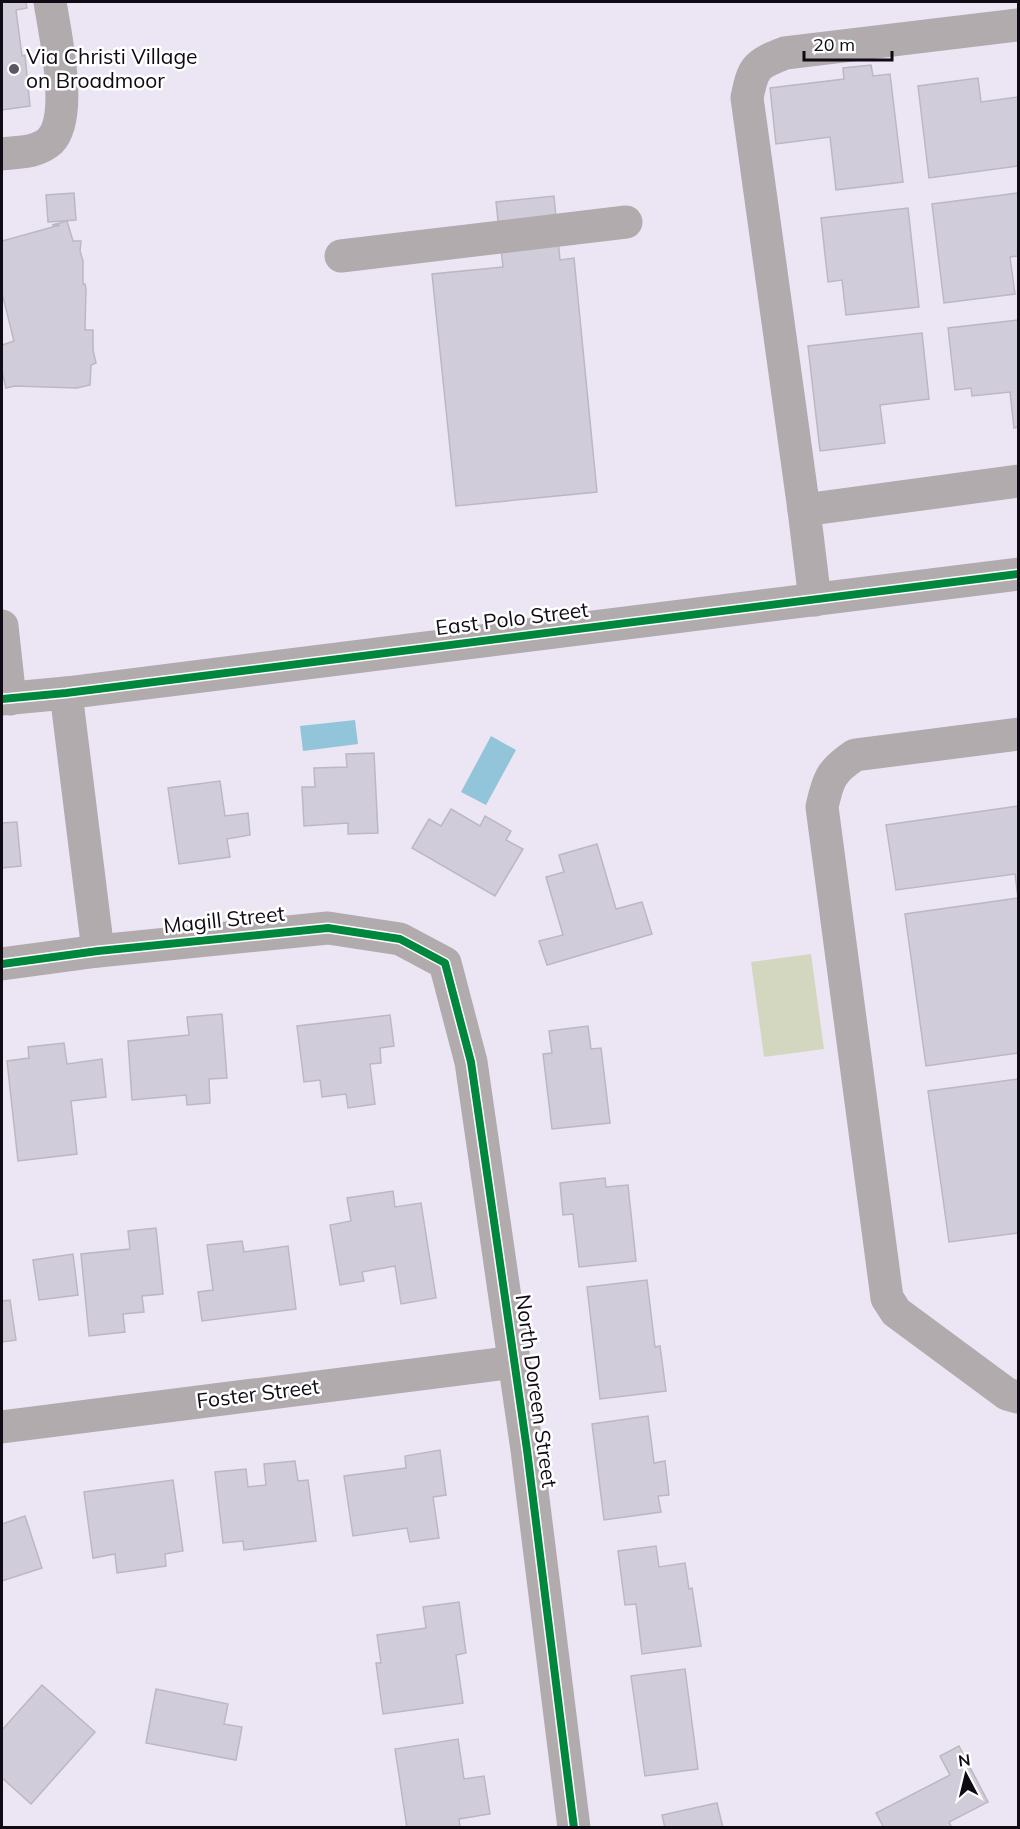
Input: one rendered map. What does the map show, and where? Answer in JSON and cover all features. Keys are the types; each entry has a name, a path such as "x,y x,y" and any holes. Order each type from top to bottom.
{"street":[{"path":"2,154 34,150 50,141 61,122 63,99 50,2"},
{"path":"815,600 747,98 751,75 763,62 785,53 1018,25"},
{"path":"340,256 626,222"},
{"path":"804,510 1018,481"},
{"name":"East Polo Street","path":"6,699 1018,574"},
{"path":"2,626 6,699"},
{"path":"66,693 98,951"},
{"path":"1018,734 855,755 837,767 827,783 822,807 887,1298 896,1312 1007,1394 1018,1397"},
{"name":"Magill Street","path":"2,964 98,951 328,928 400,939 445,963"},
{"name":"North Doreen Street","path":"445,963 471,1062 514,1362 574,1827"},
{"name":"Foster Street","path":"2,1427 514,1362"}],"green space":[{"path":"811,954 824,1049 764,1057 751,962"}],"water":[{"path":"355,720 358,744 303,751 300,726"},
{"path":"491,736 516,750 486,805 461,792"}],"building":[{"name":"Via Christi Village on Broadmoor","path":"2,2 26,2 27,8 16,10 22,56 25,55 30,106 2,110"},
{"path":"871,65 873,76 890,74 903,182 836,190 830,137 776,144 770,88 844,79 843,68"},
{"path":"978,78 981,102 1018,97 1018,166 929,178 918,86"},
{"path":"74,193 76,220 48,222 46,195"},
{"path":"1018,193 1018,256 1010,257 1015,294 944,303 932,204"},
{"path":"554,196 560,260 574,258 597,492 456,506 432,274 503,267 496,202"},
{"path":"908,208 919,307 846,315 842,280 828,282 821,218"},
{"path":"67,221 73,241 81,241 83,284 86,289 85,330 93,330 93,350 96,363 91,365 90,385 77,388 15,386 6,388 2,371 2,345 14,341 2,293 2,241"},
{"path":"1018,320 1018,427 1014,428 1010,392 972,396 971,388 955,390 948,328"},
{"path":"922,333 929,399 880,405 885,443 820,451 808,346"},
{"path":"374,753 378,833 348,834 348,823 304,826 302,787 315,787 314,768 347,767 346,754"},
{"path":"220,781 225,816 248,813 250,835 227,839 230,857 179,864 168,788"},
{"path":"1018,806 1018,898 1015,874 896,890 886,825"},
{"path":"451,809 480,826 485,816 511,831 506,840 523,849 495,896 412,848 429,819 441,826"},
{"path":"17,822 21,866 2,868 2,823"},
{"path":"597,844 616,909 642,902 652,934 547,965 539,941 563,935 546,877 564,872 559,855"},
{"path":"1018,898 1018,1053 926,1066 905,914"},
{"path":"222,1014 227,1078 209,1079 210,1103 187,1105 186,1095 132,1100 128,1041 189,1035 187,1017"},
{"path":"390,1015 394,1046 380,1048 381,1063 370,1064 375,1104 348,1108 346,1094 322,1097 320,1080 304,1082 297,1026"},
{"path":"588,1026 591,1049 601,1048 610,1123 552,1129 543,1054 552,1053 549,1031"},
{"path":"64,1043 67,1064 102,1059 106,1097 71,1101 77,1154 18,1161 7,1061 29,1058 28,1047"},
{"path":"1018,1079 1018,1233 949,1242 928,1091"},
{"path":"605,1178 606,1187 628,1185 636,1261 579,1267 573,1214 563,1215 560,1183"},
{"path":"393,1191 395,1207 421,1203 436,1298 401,1304 395,1266 362,1272 364,1281 340,1285 330,1225 351,1221 347,1198"},
{"path":"156,1228 163,1294 142,1296 144,1312 123,1314 125,1332 89,1336 81,1254 130,1249 128,1231"},
{"path":"242,1241 244,1252 288,1246 296,1309 202,1321 198,1292 213,1290 207,1245"},
{"path":"73,1254 78,1295 39,1300 33,1260"},
{"path":"647,1280 655,1347 660,1346 666,1391 600,1399 587,1287"},
{"path":"10,1300 16,1340 2,1342 2,1301"},
{"path":"648,1416 654,1463 665,1461 669,1495 658,1496 661,1512 604,1520 592,1424"},
{"path":"440,1450 446,1495 433,1497 439,1538 410,1542 407,1528 353,1536 344,1476 406,1468 405,1456"},
{"path":"295,1461 298,1481 308,1480 316,1541 244,1550 243,1541 223,1543 215,1472 246,1469 248,1487 266,1485 264,1464"},
{"path":"173,1480 183,1551 165,1554 166,1566 117,1573 115,1554 93,1558 84,1492"},
{"path":"25,1516 42,1568 2,1581 2,1524"},
{"path":"656,1546 659,1567 685,1563 689,1589 692,1588 701,1646 642,1654 636,1604 625,1605 618,1551"},
{"path":"459,1602 466,1653 456,1655 463,1703 383,1714 376,1663 381,1663 377,1635 426,1628 423,1607"},
{"path":"685,1669 698,1769 645,1776 631,1676"},
{"path":"42,1685 95,1732 31,1804 2,1778 2,1730"},
{"path":"156,1689 228,1704 224,1724 242,1727 236,1760 146,1743"},
{"path":"458,1739 464,1779 484,1776 490,1814 459,1819 460,1828 407,1828 395,1749"},
{"path":"959,1746 988,1802 949,1822 952,1828 884,1828 876,1813 950,1775 940,1756"},
{"path":"717,1803 723,1828 665,1828 662,1815"}],"cycle path":[{"path":"2,699 66,693 1018,574"},
{"path":"2,964 98,951 328,928 400,939 445,963 471,1062 527,1450 574,1828"}],"place":[{"name":"Via Christi Village on Broadmoor","path":"14,69"}]}
